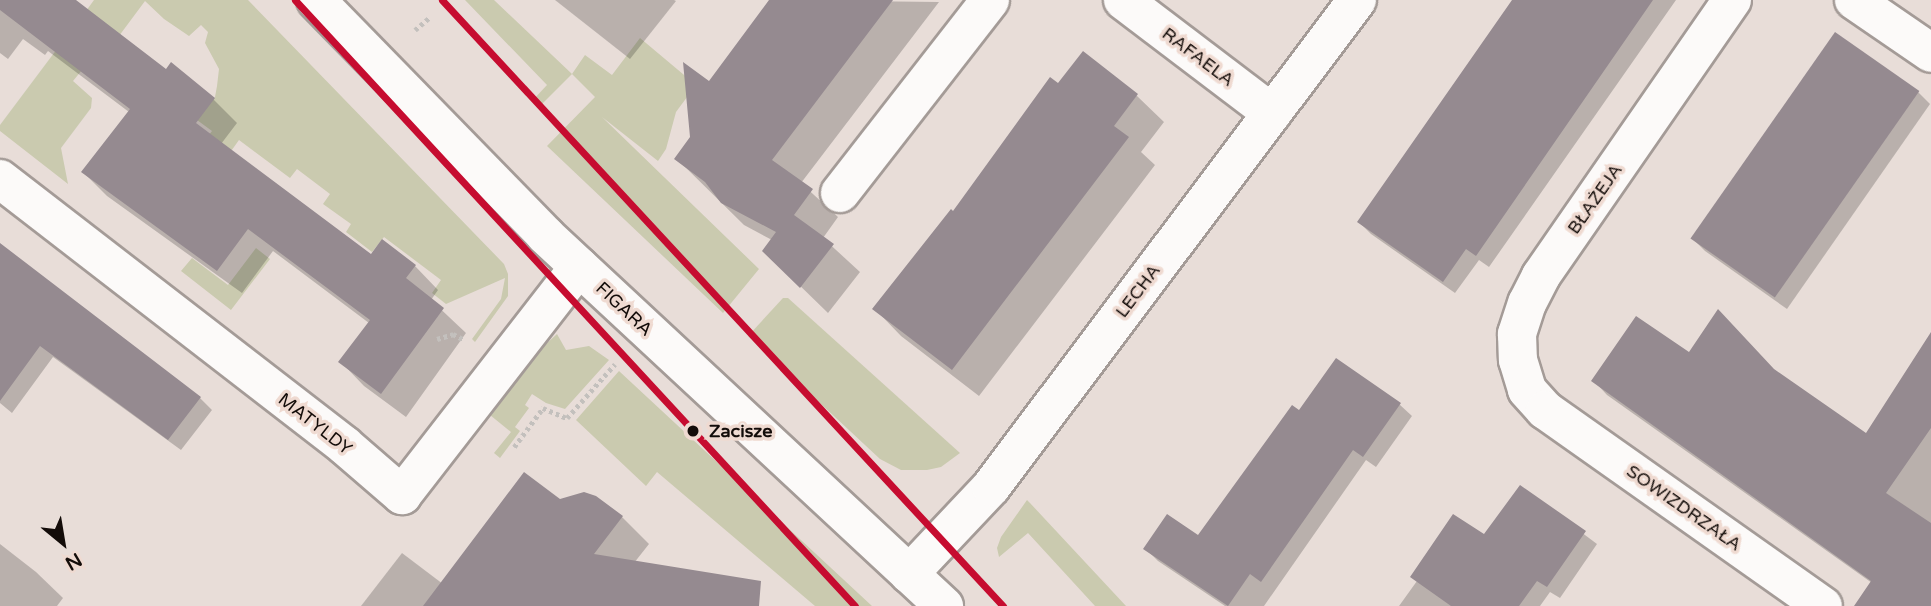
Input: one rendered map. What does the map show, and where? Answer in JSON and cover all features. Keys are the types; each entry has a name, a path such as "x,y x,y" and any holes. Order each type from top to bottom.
{"street":[{"name":"FIGARA","path":"316,0 518,209 944,606"},
{"path":"840,193 990,0"},
{"name":"RAFAELA","path":"1123,0 1272,113"},
{"name":"LECHA","path":"909,574 991,487 1357,0"},
{"name":"BŁAŻEJA","path":"1545,410 1527,390 1518,360 1517,334 1527,303 1541,276 1732,0"},
{"path":"1854,0 1931,53"},
{"name":"MATYLDY","path":"0,179 344,445 402,495 579,267"},
{"name":"SOWIZDRZAŁA","path":"1545,410 1823,606"}],"path":[{"path":"437,339 453,334 465,341"},
{"path":"514,447 543,408 567,418 621,358"}],"green space":[{"path":"94,0 248,0 504,264 508,274 508,296 475,342 472,339 501,299 505,278 446,304 432,293 441,280 384,237 372,252 346,232 351,224 323,204 330,194 297,169 290,178 239,140 219,168 179,174 212,131 197,120 215,97 217,86 219,69 205,43 208,32 201,25 189,36 164,19 145,1 119,36 86,11"},
{"path":"465,0 494,0 572,74 538,108 532,101 547,85"},
{"path":"640,38 696,85 676,112 666,149 658,161 602,117 759,269 723,313 547,146 595,97 572,74 585,55 612,75"},
{"path":"57,49 82,70 73,81 92,98 91,108 61,148 68,184 0,131 0,125"},
{"path":"256,248 270,259 231,310 181,271 192,258 228,285"},
{"path":"783,298 788,298 960,453 941,467 927,470 901,470 880,459 748,336"},
{"path":"557,334 566,350 589,346 609,360 565,409 546,403 532,394 525,405 529,408 515,427 520,431 500,458 494,453 511,432 490,415 533,356"},
{"path":"619,371 872,606 815,606 657,472 646,486 576,420"},
{"path":"1027,500 1126,606 1095,606 1028,533 999,557 997,548 1001,537"}],"building":[{"path":"0,0 76,0 166,69 171,62 215,98 196,123 371,254 382,239 416,265 406,278 444,308 381,394 338,362 370,320 248,229 217,271 81,172 130,109 0,10"},
{"path":"769,0 893,0 772,160 813,189 794,215 834,244 800,288 762,251 776,232 721,203 705,182 674,159 690,137 683,62 709,81"},
{"path":"1512,0 1653,0 1476,256 1466,249 1443,282 1357,222"},
{"path":"1835,32 1919,91 1775,298 1690,238"},
{"path":"1083,51 1138,94 1114,126 1129,137 952,370 872,309 951,209 953,211 1050,77 1058,83"},
{"path":"0,243 201,397 168,440 40,346 0,401"},
{"path":"1718,309 1774,369 1866,433 1931,332 1931,428 1886,493 1931,523 1931,606 1854,606 1871,581 1591,381 1636,316 1689,352"},
{"path":"1336,358 1401,403 1363,457 1353,450 1261,582 1250,574 1228,606 1143,549 1167,514 1198,535 1292,405 1299,410"},
{"path":"524,472 560,499 584,492 596,496 623,516 594,554 761,581 759,606 423,606"},
{"path":"1520,485 1586,531 1547,587 1537,581 1519,606 1451,606 1410,577 1453,514 1484,534"}],"transit line":[{"path":"295,0 855,606"},
{"path":"442,0 1003,606"}],"place":[{"name":"Zacisze","path":"693,431"}]}
